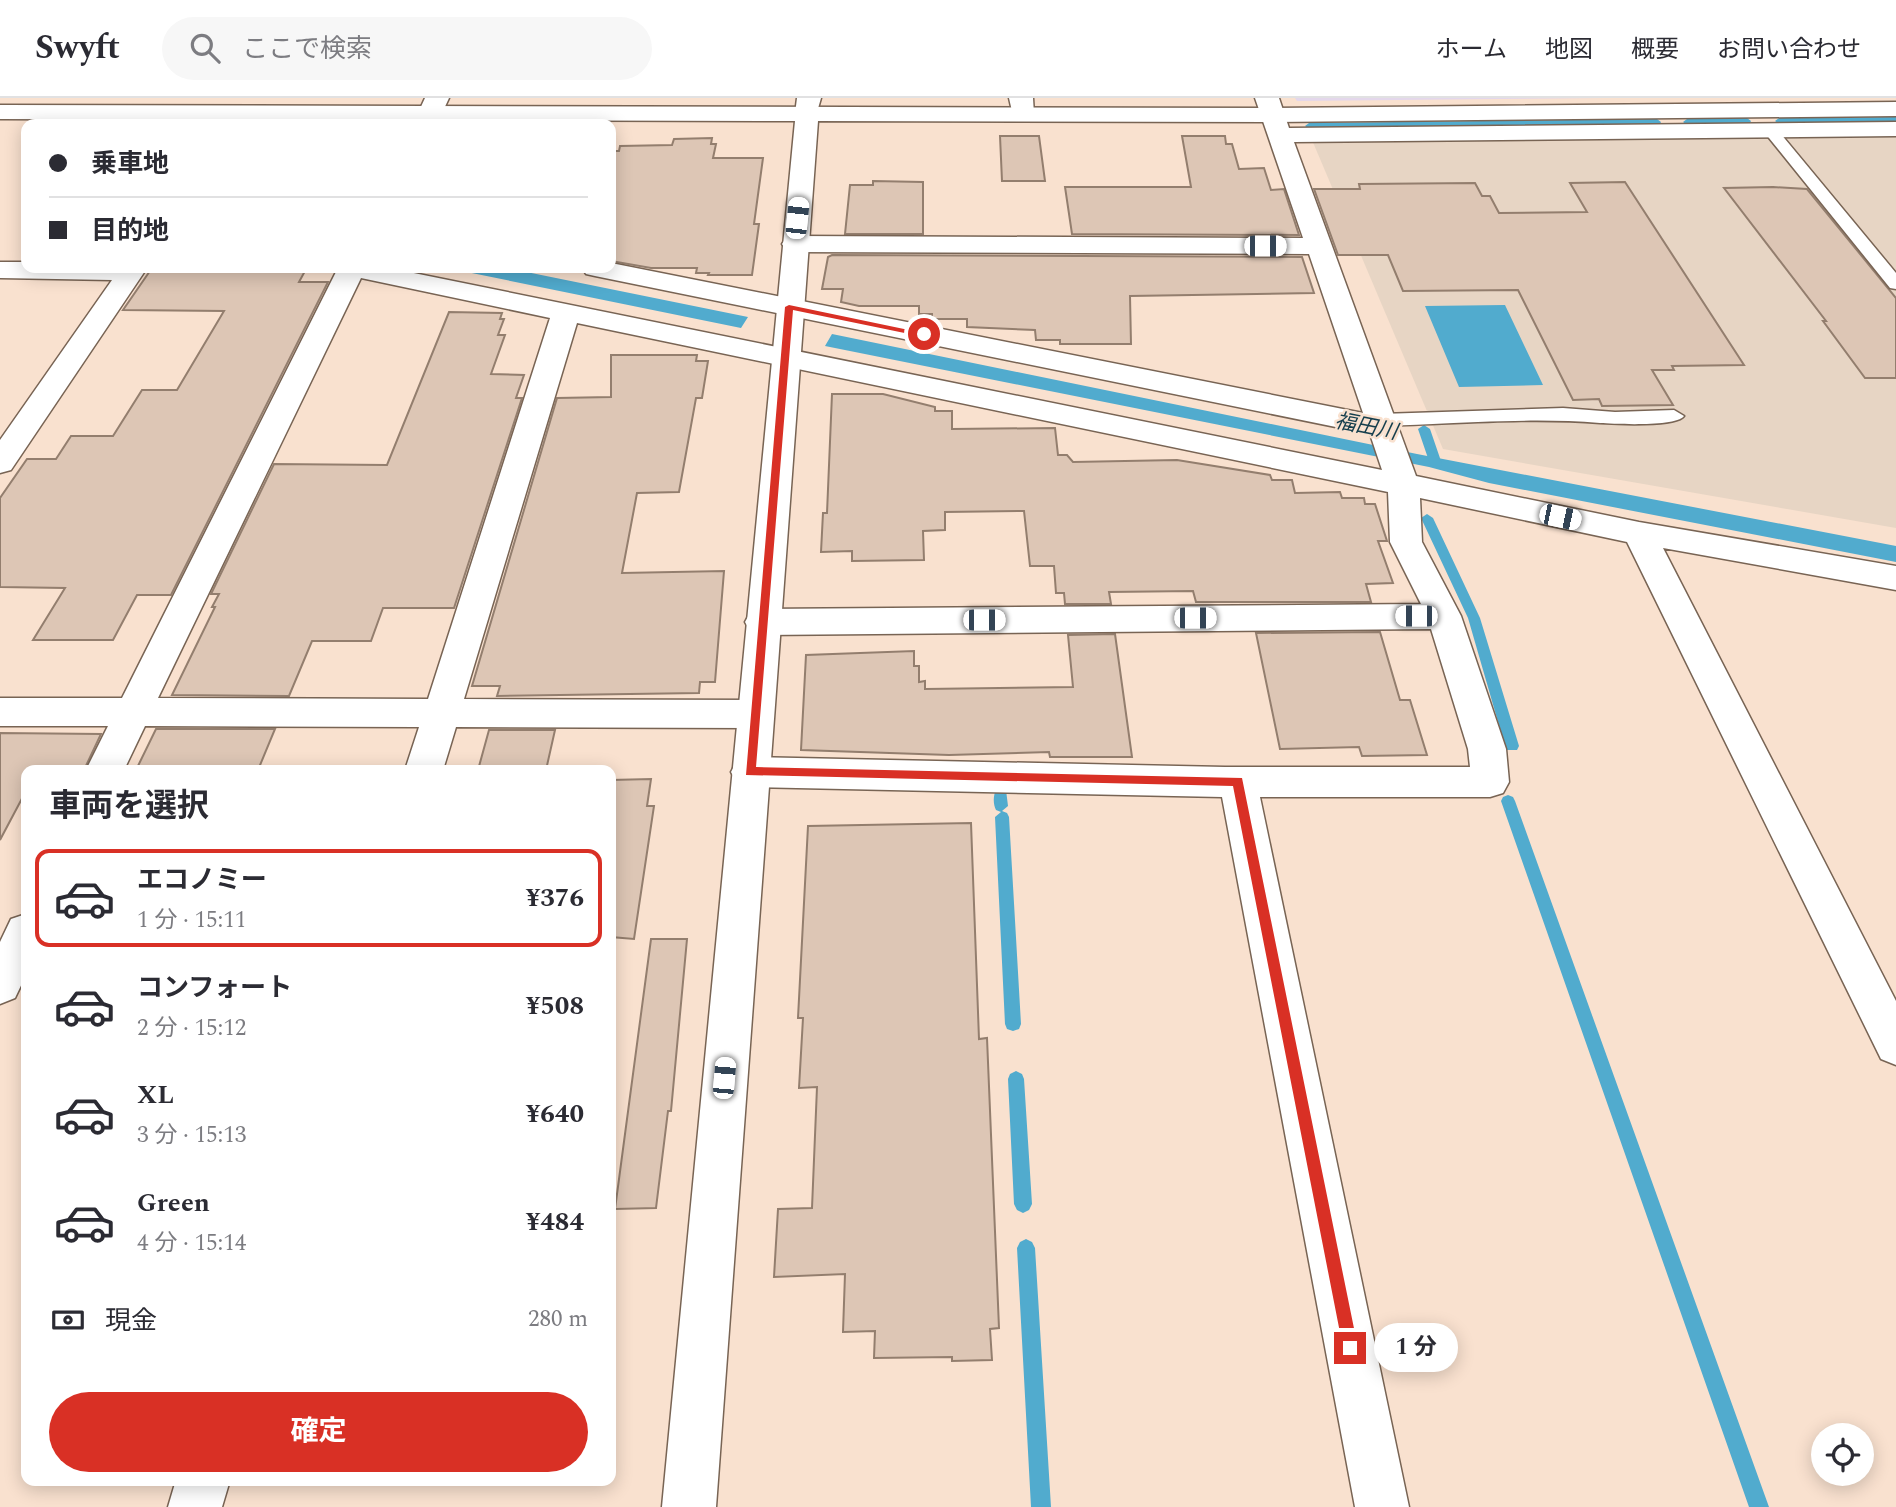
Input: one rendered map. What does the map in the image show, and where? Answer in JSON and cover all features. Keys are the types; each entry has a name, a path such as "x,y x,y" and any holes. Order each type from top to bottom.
{"street":[{"path":"689,1507 754,714 808,106"},
{"path":"0,112 230,119 431,112 808,106 1021,106 1770,130 1896,129"},
{"path":"1274,116 1896,109"},
{"path":"1755,110 1770,130"},
{"path":"750,772 1238,782 1490,782 1487,749 1444,616 1406,542 1391,449 1274,116"},
{"path":"795,244 1320,246"},
{"path":"0,271 21,271"},
{"path":"616,272 789,307 1391,449 1639,533 1896,578"},
{"path":"0,463 130,273"},
{"path":"108,765 350,273"},
{"path":"376,273 785,357 1391,449"},
{"path":"425,765 566,312"},
{"path":"1639,533 1896,1045"},
{"path":"762,622 1444,616"},
{"path":"0,712 754,714"},
{"path":"1238,782 1382,1507"},
{"path":"0,985 21,942"},
{"path":"195,1507 201,1486"}],"lane":[{"path":"1770,130 1896,284"},
{"path":"1391,449 1563,414 1615,418 1674,416"}],"shaded area":[{"path":"1295,98 1605,98 1297,101"},
{"path":"1896,134 1896,528 1443,449 1312,140"}],"water":[{"path":"472,273 532,273 748,317 741,328"},
{"path":"1505,305 1543,385 1459,387 1425,306"},
{"path":"832,334 1417,454 1896,546 1896,562 1489,483 1429,467 825,346"}],"building":[{"path":"1000,136 1039,136 1045,181 1002,181"},
{"path":"1182,136 1225,136 1226,144 1232,144 1239,169 1264,168 1271,190 1284,189 1299,235 1072,234 1065,187 1191,187"},
{"path":"712,138 711,144 716,144 713,158 763,158 754,224 759,224 752,275 708,275 709,273 696,273 697,268 651,268 616,262 616,151 619,151 620,146 672,145 674,139"},
{"path":"873,181 923,182 923,234 845,234 850,185 873,185"},
{"path":"1625,182 1744,365 1672,366 1674,370 1652,370 1673,405 1602,406 1599,399 1573,400 1518,290 1403,291 1388,255 1338,255 1314,189 1360,189 1359,184 1475,183 1482,196 1490,196 1499,213 1587,212 1570,183"},
{"path":"1724,188 1807,189 1896,298 1896,378 1865,378 1823,321 1826,321"},
{"path":"828,257 1302,257 1314,293 1130,296 1131,344 1060,344 1060,340 1036,340 1035,330 967,327 967,319 932,319 932,314 919,314 919,306 859,306 841,302 843,289 822,289"},
{"path":"149,273 304,273 299,282 328,282 171,595 137,595 113,640 33,640 65,588 0,587 0,498 27,459 56,459 71,436 113,436 142,390 177,390 224,311 123,310"},
{"path":"449,312 502,313 500,319 504,319 498,335 505,335 491,374 524,375 516,398 522,398 454,608 383,608 371,641 312,641 289,696 172,695 215,607 212,607 219,594 211,594 274,464 387,465"},
{"path":"611,355 697,355 696,361 708,361 702,398 696,398 679,492 637,493 622,573 724,571 715,682 700,682 699,693 497,696 500,686 472,686 557,398 611,397"},
{"path":"832,394 883,394 935,407 935,411 952,411 952,429 1055,428 1058,455 1067,455 1073,462 1177,460 1270,475 1272,480 1292,480 1295,493 1340,492 1342,498 1364,498 1365,504 1375,504 1387,541 1378,541 1393,583 1366,584 1371,602 1196,602 1193,591 1109,592 1111,604 1065,604 1064,593 1056,593 1054,566 1030,566 1024,511 945,512 945,530 923,531 924,560 852,561 852,551 821,552 823,513 827,513"},
{"path":"1380,632 1400,700 1410,700 1427,755 1362,756 1359,747 1280,749 1256,633"},
{"path":"1115,634 1132,757 1050,757 1049,752 949,755 801,750 806,655 914,651 914,666 919,666 919,682 925,681 925,689 1073,687 1068,635"},
{"path":"156,729 275,729 260,765 138,765"},
{"path":"489,730 555,730 547,765 479,765"},
{"path":"0,733 101,734 86,765 21,765 21,800 0,840"},
{"path":"651,779 647,806 654,806 634,939 616,937 616,780"},
{"path":"971,823 979,1039 987,1038 999,1328 990,1329 992,1360 952,1361 952,1357 874,1358 875,1331 843,1332 845,1274 774,1277 778,1209 812,1208 817,1087 799,1088 803,1018 798,1018 808,826"},
{"path":"651,939 687,939 671,1111 668,1111 656,1208 616,1209"}],"waterway":[{"path":"1779,121 1896,120"},
{"path":"1687,122 1747,121"},
{"path":"1309,126 1657,122"},
{"path":"1424,429 1436,464"},
{"path":"1427,518 1474,618 1512,746"},
{"path":"1001,794 1001,806"},
{"path":"1508,801 1759,1507"},
{"path":"1002,817 1013,1024"},
{"path":"1016,1079 1023,1204"},
{"path":"1026,1248 1041,1507"}],"route":[{"path":"924,334 789,307 750,772 1238,782 1350,1348"}],"water label":[{"name":"福田川","path":"1366,427"}]}
